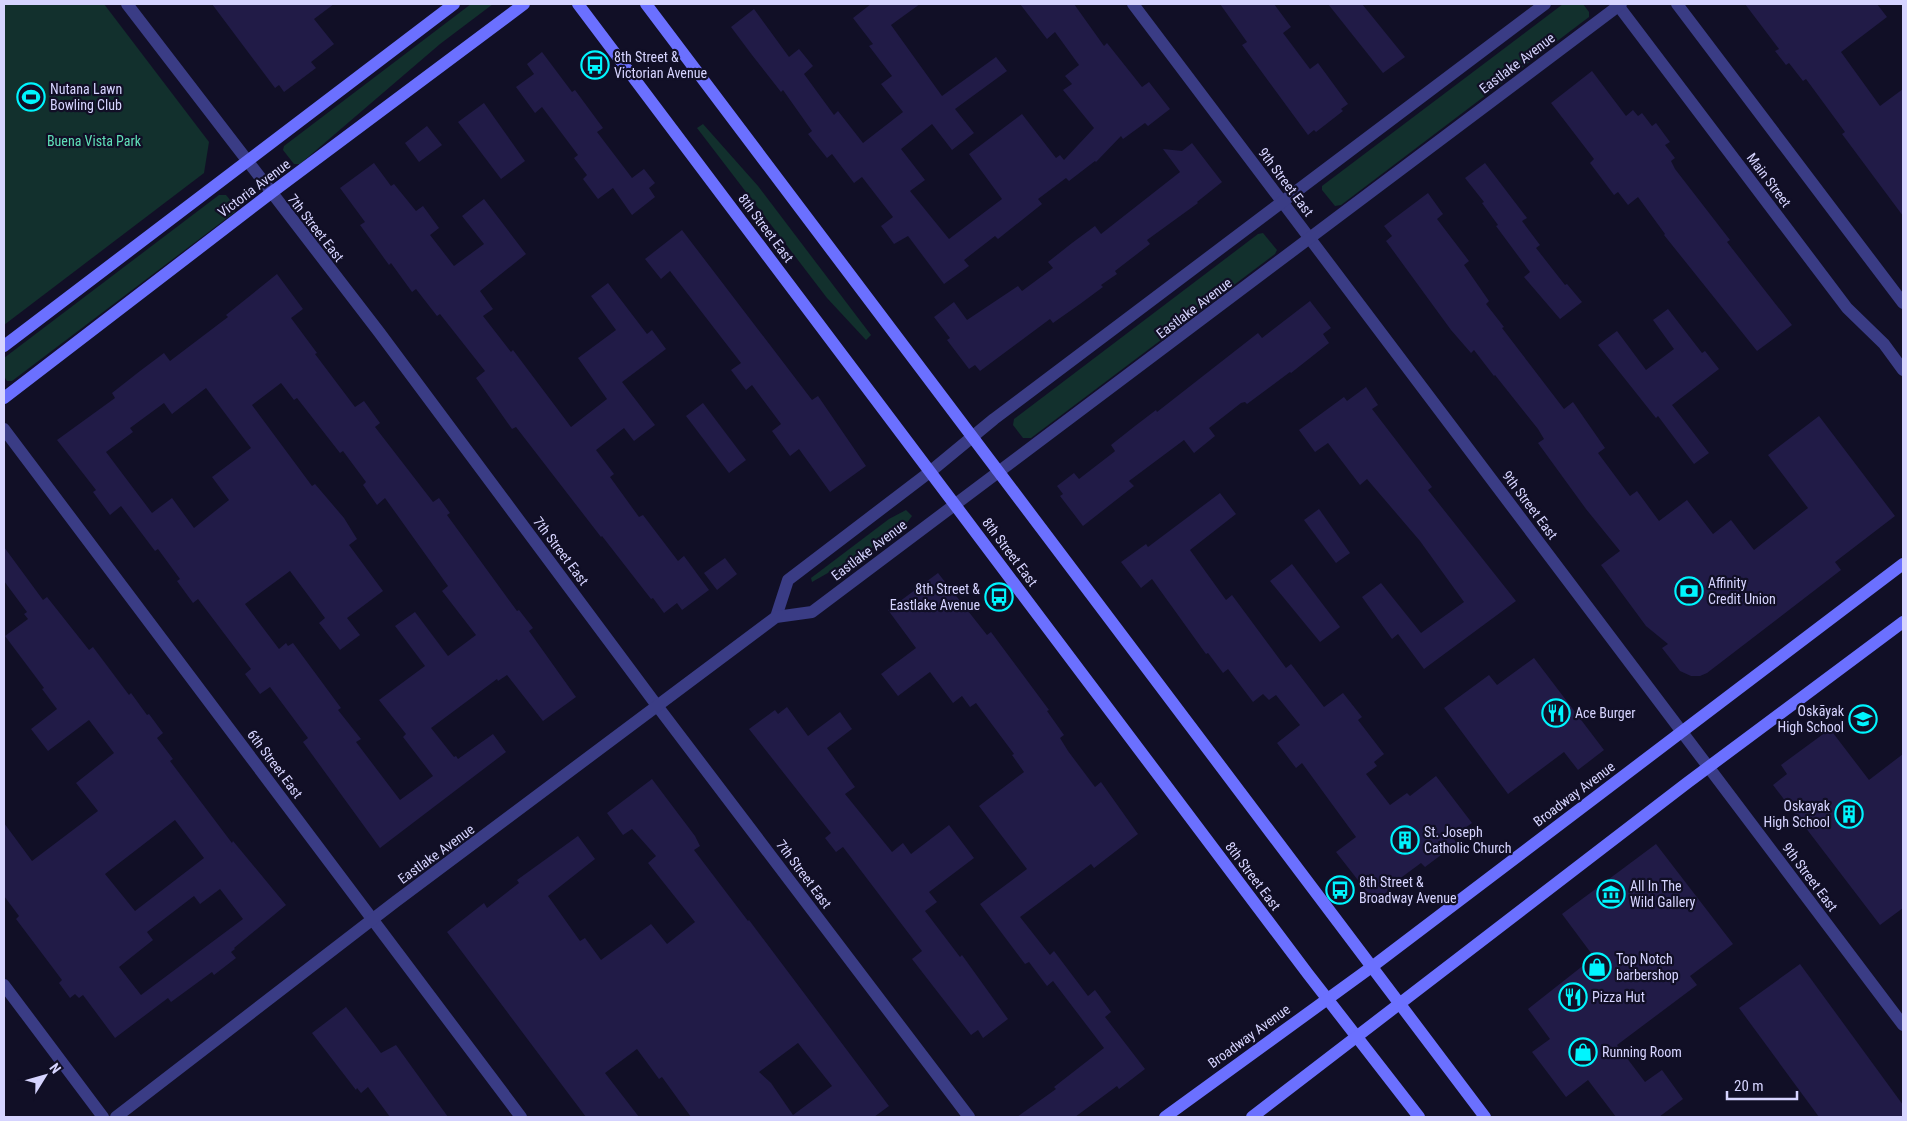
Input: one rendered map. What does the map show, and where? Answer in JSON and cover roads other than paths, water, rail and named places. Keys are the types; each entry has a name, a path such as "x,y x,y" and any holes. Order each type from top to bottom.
{"main road":[{"name":"Victoria Avenue","path":"4,346 454,4"},
{"name":"Victoria Avenue","path":"4,398 271,193 524,4"},
{"name":"8th Street East","path":"578,4 1326,997 1419,1117"},
{"path":"646,4 1485,1117"},
{"name":"Broadway Avenue","path":"1165,1117 1326,997 1373,966 1681,730 1903,564"},
{"path":"1252,1117 1400,1002 1903,622"}],"street":[{"name":"7th Street East","path":"127,4 246,162 379,332 658,707 969,1117"},
{"name":"9th Street East","path":"1134,4 1903,1025"},
{"name":"Eastlake Avenue","path":"776,617 788,580 931,472 973,437 1545,4"},
{"name":"Eastlake Avenue","path":"116,1117 374,919 776,617 812,612 1619,4"},
{"name":"Main Street","path":"1619,4 1847,308 1884,344 1903,370"},
{"path":"1677,4 1903,303"},
{"name":"6th Street East","path":"4,430 374,919 521,1117"},
{"path":"4,985 103,1117"}],"place":[{"name":"8th Street & Victorian Avenue","path":"595,65"},
{"name":"Nutana Lawn Bowling Club","path":"31,97"},
{"name":"Affinity Credit Union","path":"1689,591"},
{"name":"8th Street & Eastlake Avenue","path":"999,597"},
{"name":"Ace Burger","path":"1556,713"},
{"name":"Oskāyak High School","path":"1863,719"},
{"name":"Oskayak High School","path":"1849,814"},
{"name":"St. Joseph Catholic Church","path":"1405,840"},
{"name":"8th Street & Broadway Avenue","path":"1340,890"},
{"name":"All In The Wild Gallery","path":"1611,894"},
{"name":"Top Notch barbershop","path":"1597,967"},
{"name":"Pizza Hut","path":"1573,997"},
{"name":"Running Room","path":"1583,1052"}],"park label":[{"name":"Buena Vista Park","path":"94,141"}]}
